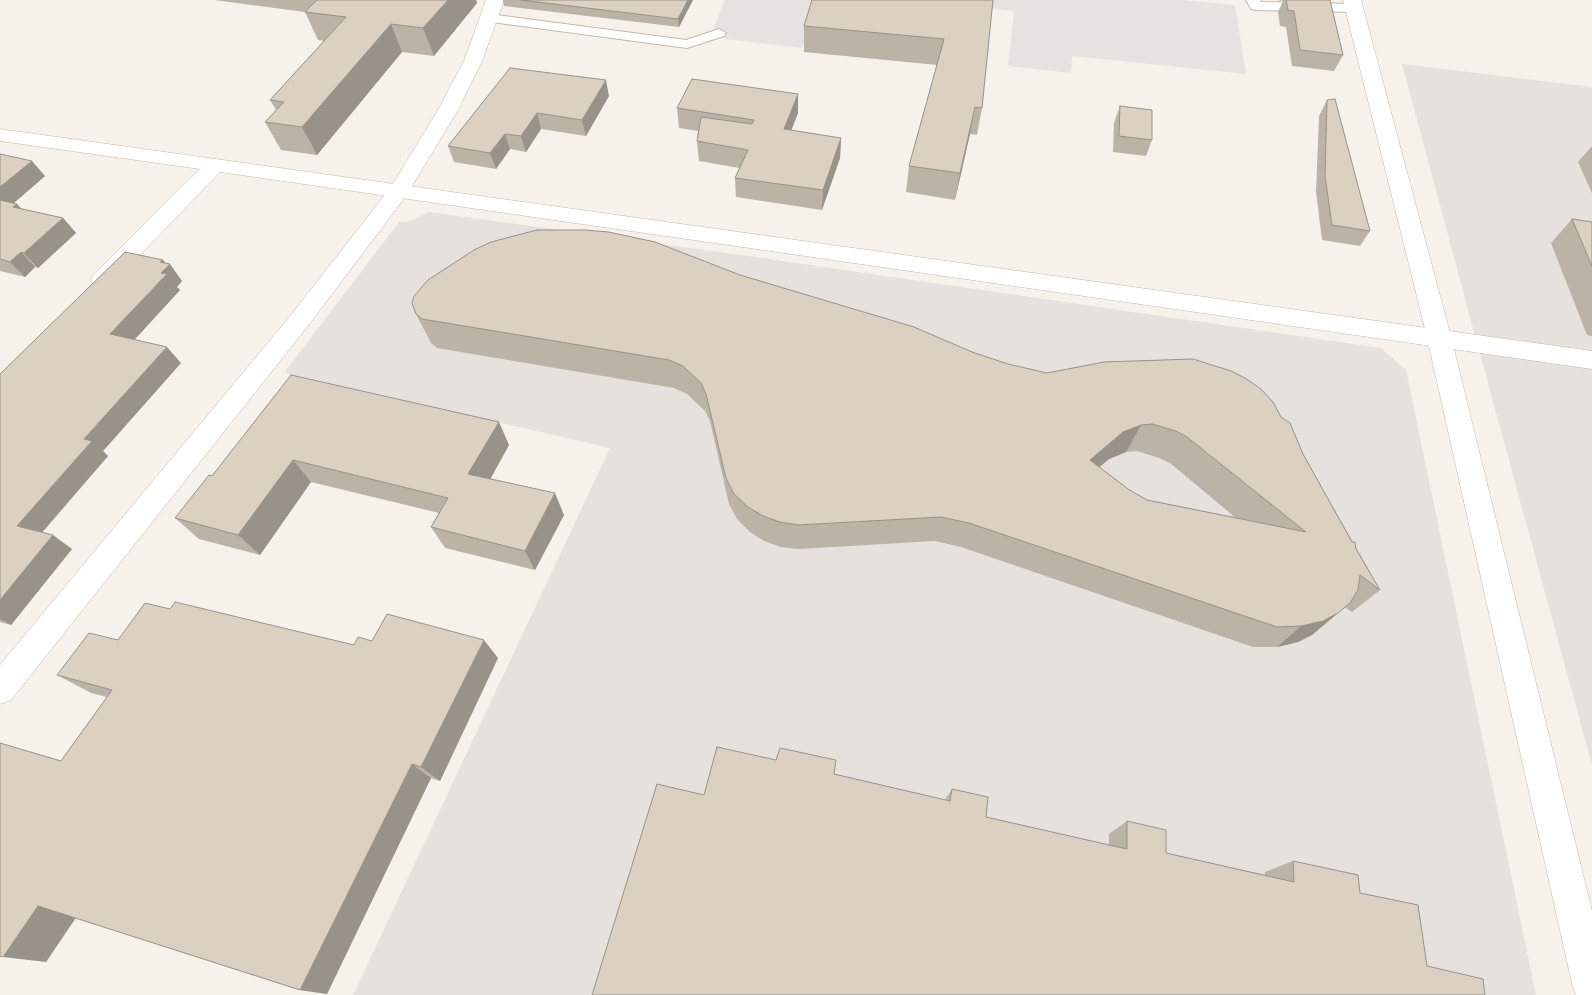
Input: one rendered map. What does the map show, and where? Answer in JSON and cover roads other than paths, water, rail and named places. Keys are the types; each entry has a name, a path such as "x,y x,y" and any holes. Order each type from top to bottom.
{"street":[{"path":"1353,4 1439,337 1592,988"},
{"path":"0,689 299,321 399,191 448,110 473,61 492,9"},
{"path":"3,138 399,191 1592,360"},
{"path":"84,297 215,166"}],"lane":[{"path":"1253,0 1256,6 1353,4"},
{"path":"492,9 687,44 719,33"}]}
